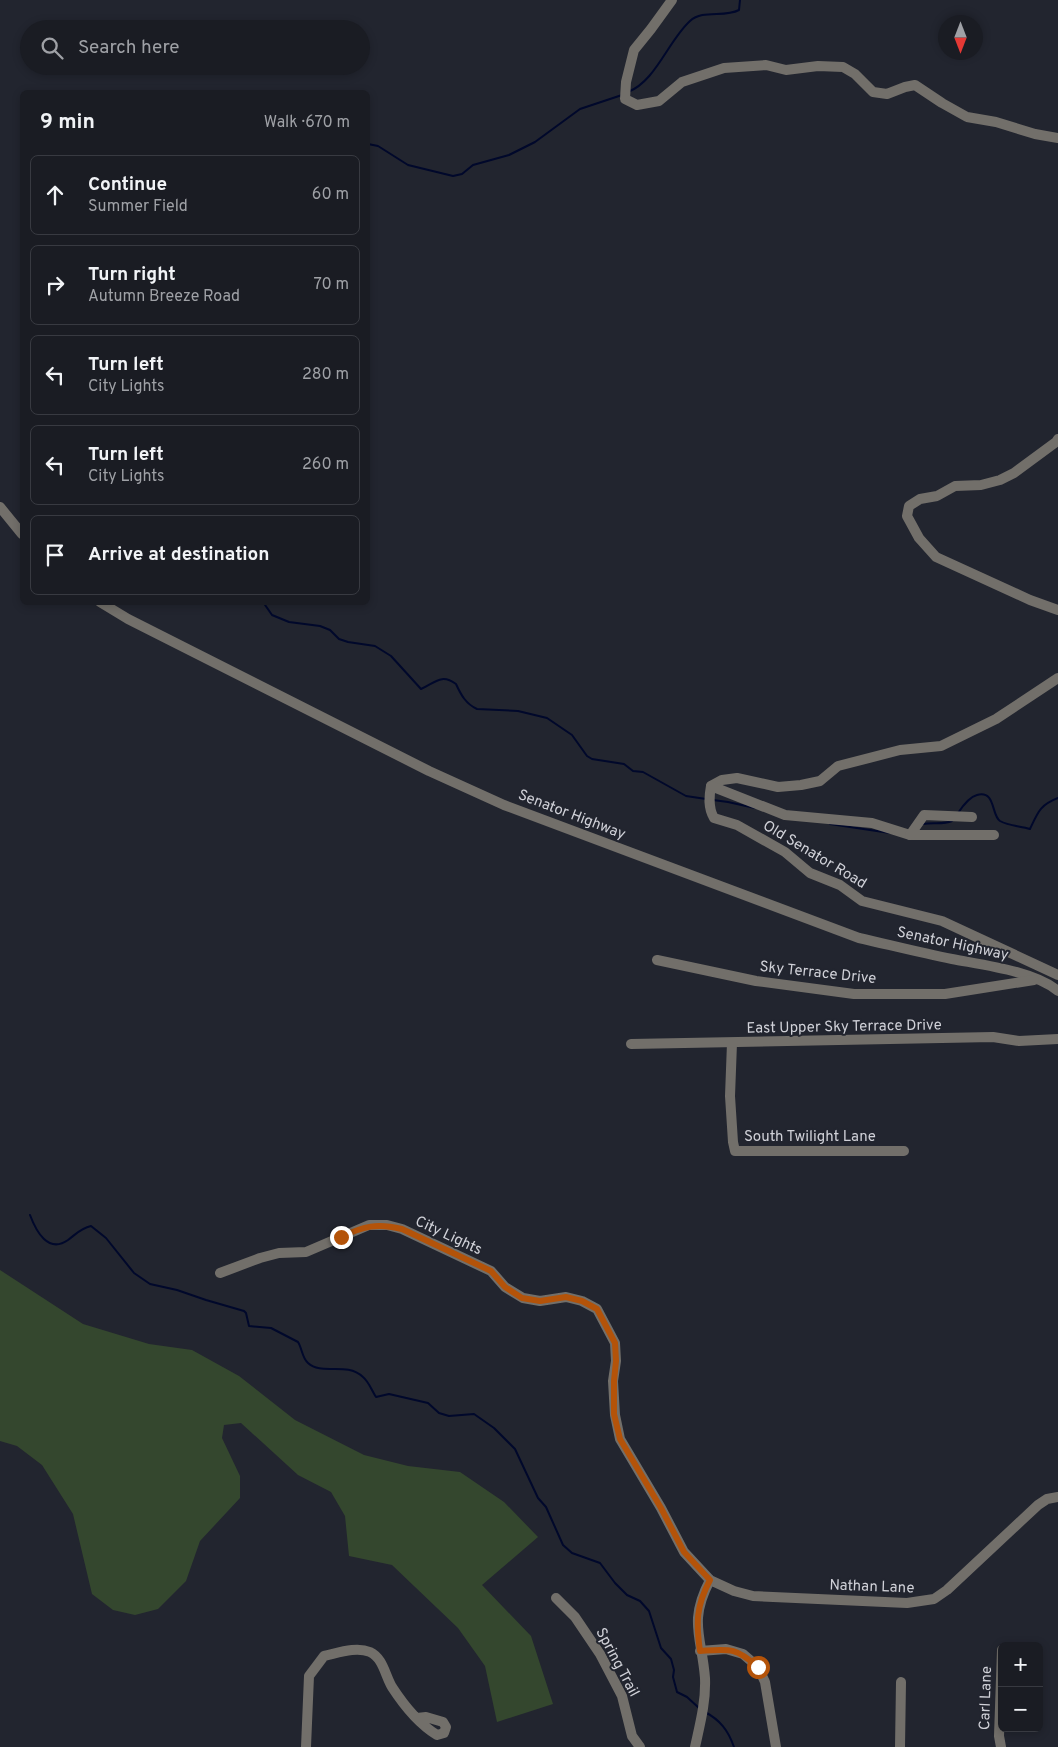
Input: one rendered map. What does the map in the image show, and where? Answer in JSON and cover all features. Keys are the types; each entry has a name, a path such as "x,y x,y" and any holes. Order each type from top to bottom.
{"street":[{"path":"672,0 634,50 626,82 625,99 637,105 659,101 682,82 724,68 766,65 786,70 818,66 843,66 855,74 873,92 887,94 915,85 968,117 1058,138"},
{"path":"1058,439 1014,473 1000,480 981,485 955,486 937,496 920,499 908,506 907,516 919,538 936,557 1030,600 1058,610"},
{"path":"0,507 20,532"},
{"name":"Senator Highway","path":"105,605 128,619 428,771 504,805 859,938 1057,983"},
{"path":"711,786 722,780 737,778 778,787 801,786 820,781 838,766 900,750 941,746 996,719 1058,678"},
{"path":"711,786 785,815 872,823 910,836 994,835"},
{"name":"Old Senator Road","path":"711,786 709,799 711,813 714,818 737,825 785,852 810,873 840,885 862,901 942,921 1057,983"},
{"path":"910,836 924,815 972,817"},
{"name":"Sky Terrace Drive","path":"657,960 756,981 854,994 945,994 1038,980"},
{"name":"East Upper Sky Terrace Drive","path":"631,1044 983,1038 1019,1041 1058,1039"},
{"name":"South Twilight Lane","path":"732,1043 730,1096 735,1151 904,1151"},
{"name":"City Lights","path":"220,1273 269,1256 306,1252 369,1226 387,1226 402,1229 491,1271 505,1287 522,1298 540,1301 566,1297 582,1301 597,1309 615,1343 614,1414 620,1439 661,1508 684,1552 710,1580"},
{"name":"Nathan Lane","path":"710,1580 734,1591 753,1596 907,1603 934,1599 947,1590 1038,1505 1047,1499 1058,1496"},
{"path":"695,1747 704,1701 705,1678 697,1627 698,1610 710,1580"},
{"name":"Spring Trail","path":"556,1598 575,1617 600,1654 622,1696 632,1736 640,1747"},
{"path":"306,1747 309,1676 324,1656 356,1649 369,1652 378,1658 392,1687 417,1718"},
{"path":"700,1651 726,1649 743,1654 758,1667 765,1682 776,1747"},
{"path":"900,1747 901,1682"},
{"name":"Carl Lane","path":"1001,1687 999,1736 1001,1747"}],"green space":[{"path":"0,1270 83,1324 149,1344 192,1350 239,1376 295,1420 364,1455 408,1466 460,1472 504,1502 538,1537 482,1585 531,1636 553,1704 497,1722 485,1666 458,1628 392,1565 349,1556 345,1516 331,1492 298,1475 241,1423 224,1425 222,1438 240,1476 240,1498 200,1541 186,1581 158,1609 135,1615 113,1610 92,1594 73,1514 42,1465 17,1446 0,1441"}],"waterway":[{"path":"628,92 638,87 654,70 682,29 690,21 701,15 739,10 740,0"},
{"path":"370,144 378,146 408,165 453,176 462,174 473,165 509,155 535,142 580,109 622,95"},
{"path":"265,605 272,615 289,622 320,626 330,630 339,639 375,646 391,656 421,689 438,680 446,679 456,684 467,702 477,709 518,711 547,718 572,735 587,756 592,759 624,764 633,771 643,772 686,796 706,799"},
{"path":"958,813 971,798 983,794 990,799 995,814 1000,821 1030,829 1043,806 1058,798"},
{"path":"713,800 755,808"},
{"path":"923,824 952,821"},
{"path":"830,824 890,833"},
{"path":"30,1215 39,1234 54,1244 61,1244 81,1230 91,1226 106,1238 134,1273 150,1284 177,1290 244,1311 249,1326 271,1328 298,1342 306,1361 314,1367 356,1372 367,1381 376,1397 389,1394 428,1403 439,1413 449,1416 474,1414 494,1428 515,1449 538,1498 546,1507 563,1545 572,1553 600,1563 627,1595 640,1601 649,1611 661,1648 671,1659 677,1692 687,1697 699,1708"},
{"path":"705,1712 723,1726 734,1747"}],"route":[{"path":"341,1237 369,1226 387,1226 402,1229 491,1271 505,1287 522,1298 540,1301 566,1297 582,1301 597,1309 615,1343 614,1414 620,1439 661,1508 684,1552 710,1580 698,1610 697,1627 700,1651 726,1649 743,1654 758,1667"}]}
